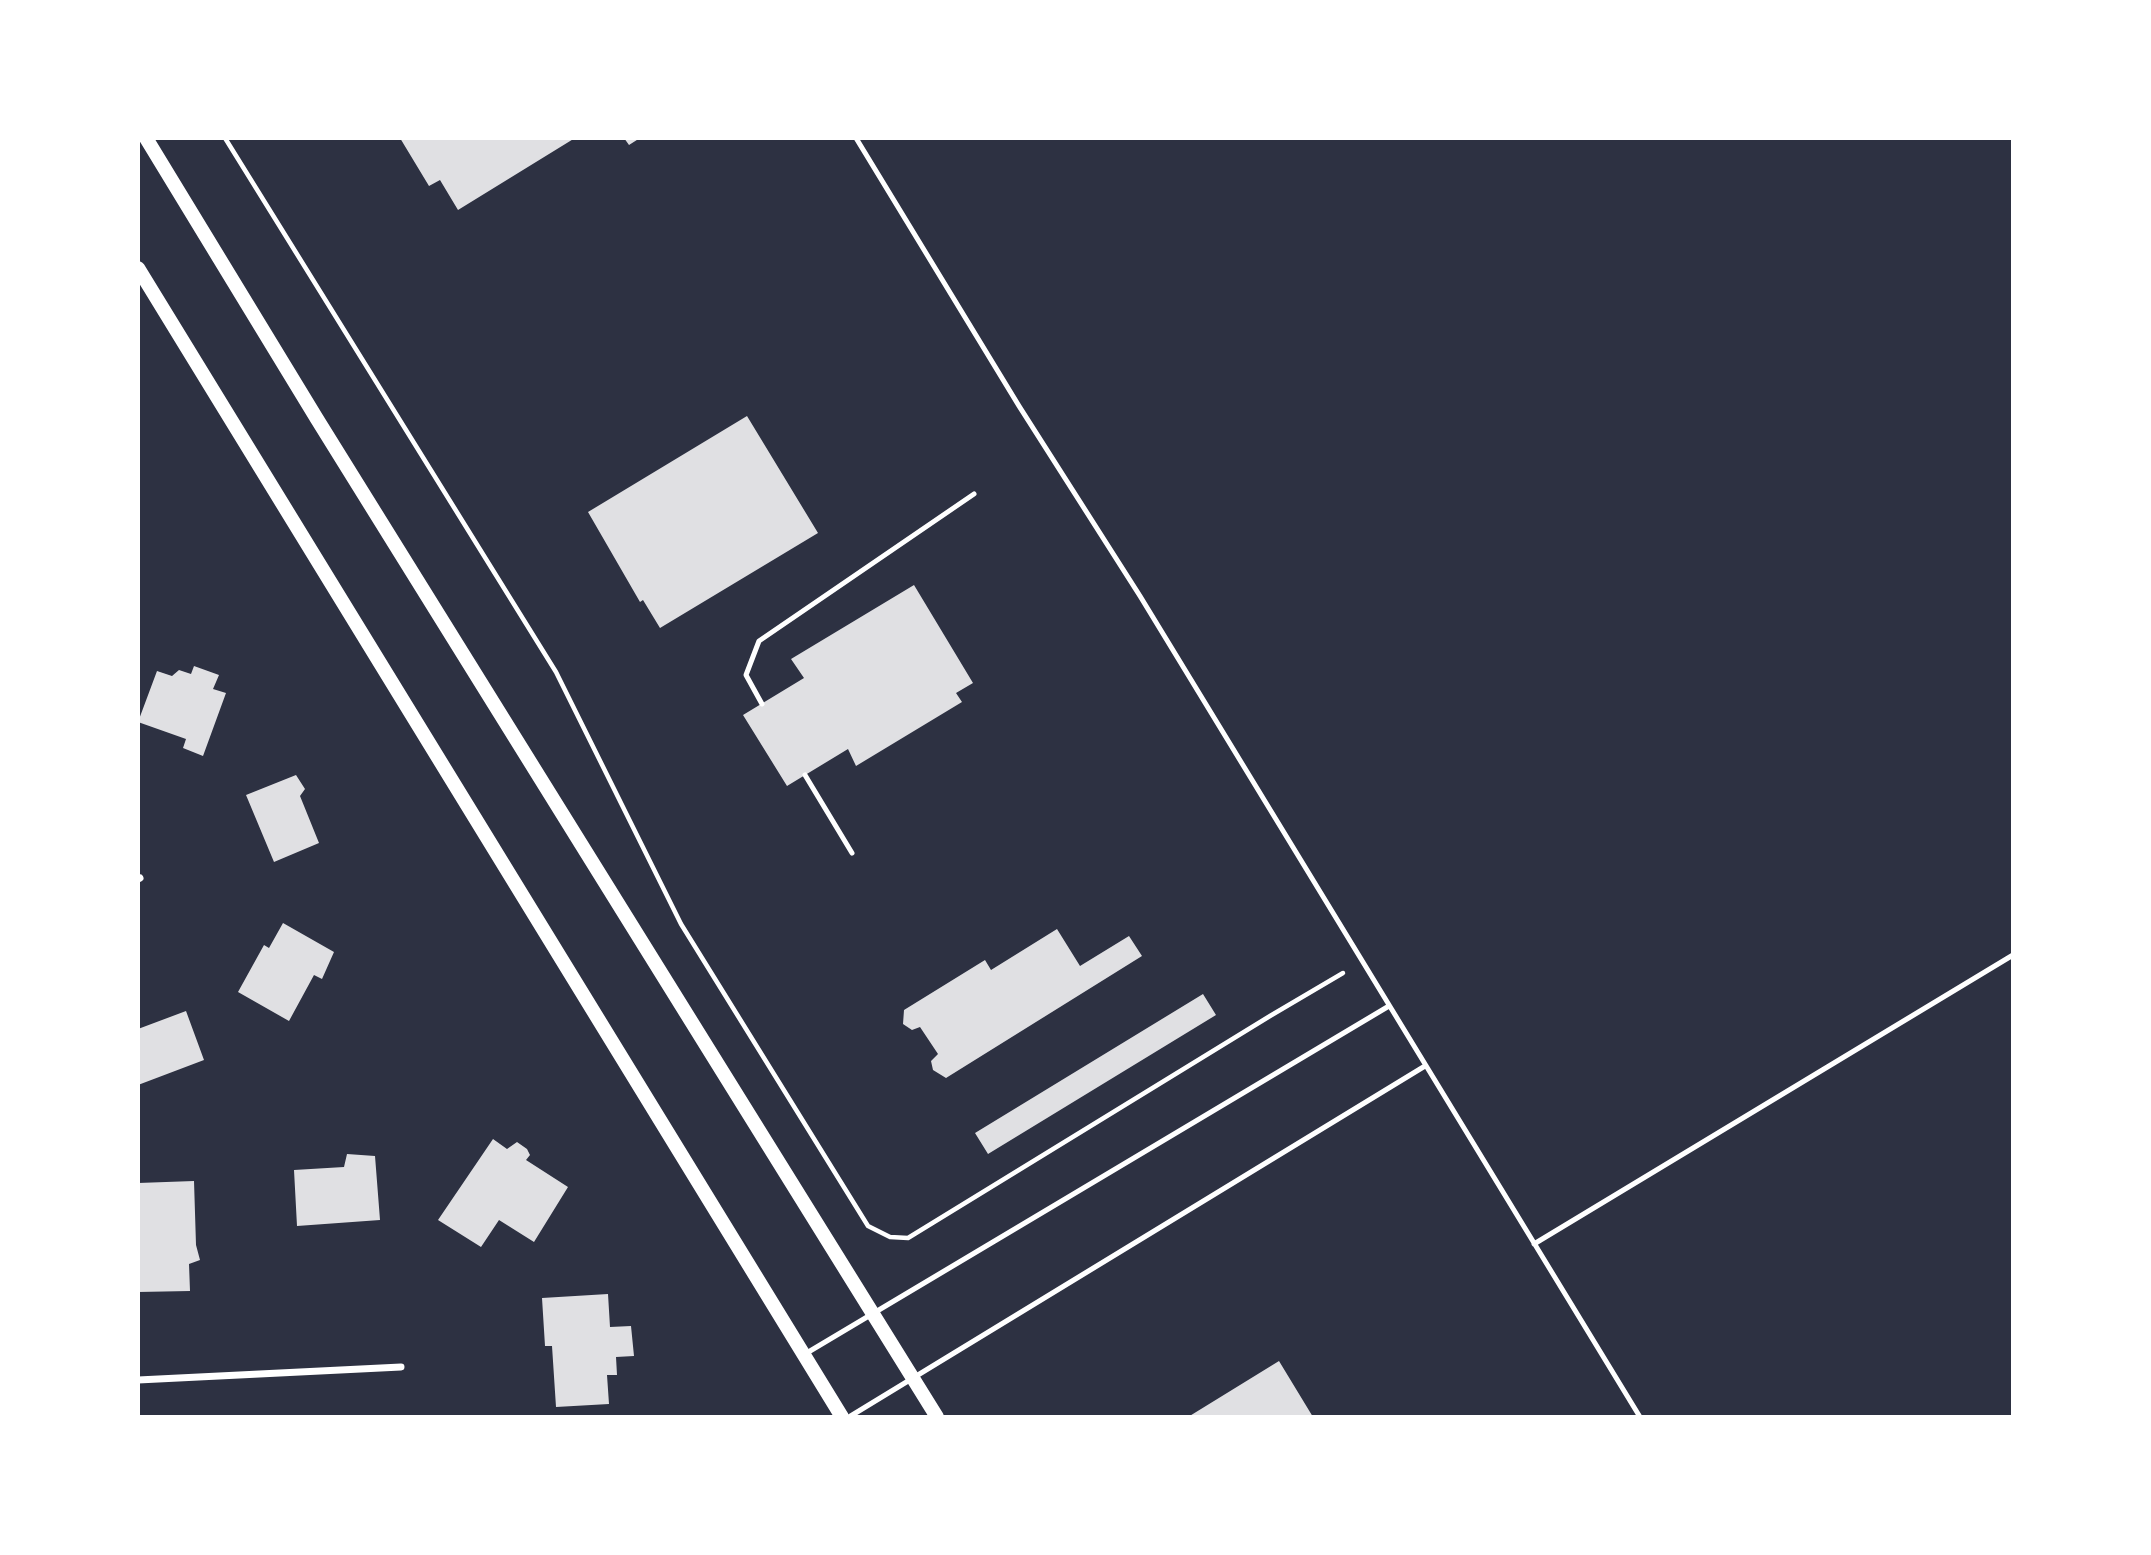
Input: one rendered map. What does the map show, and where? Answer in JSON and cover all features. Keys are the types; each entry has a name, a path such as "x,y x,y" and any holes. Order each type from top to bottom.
{"main road":[{"path":"146,138 317,419 937,1417"},
{"path":"138,268 842,1417"}],"street":[{"path":"138,1380 401,1367"}],"lane":[{"path":"856,138 1014,397 1140,596 1640,1417"},
{"path":"762,704 746,675 759,641 974,494"},
{"path":"805,775 852,853"},
{"path":"1534,1244 2013,955"},
{"path":"804,1354 1389,1006"},
{"path":"849,1417 1425,1066"}],"path":[{"path":"225,138 556,671 681,924 868,1226 890,1237 908,1238 1362,962"}],"building":[{"path":"400,138 575,138 458,210 440,180 429,186"},
{"path":"624,138 640,138 629,145"},
{"path":"747,416 818,533 660,628 643,600 640,602 588,512"},
{"path":"914,585 973,683 956,693 962,702 856,766 848,749 787,786 743,715 804,678 791,659"},
{"path":"194,666 219,675 213,689 226,693 203,756 183,748 186,739 138,722 157,671 172,676 179,670 191,674"},
{"path":"296,775 305,789 300,796 319,843 274,862 246,795"},
{"path":"283,923 334,952 322,979 314,975 289,1021 238,992 264,945 269,948"},
{"path":"1057,929 1080,966 1129,936 1142,956 946,1078 933,1070 931,1061 938,1054 920,1027 912,1030 903,1024 904,1010 985,960 991,970"},
{"path":"1203,994 1216,1015 988,1154 975,1133"},
{"path":"186,1011 204,1060 138,1085 138,1029"},
{"path":"493,1139 507,1149 517,1142 527,1149 530,1155 526,1160 568,1187 534,1242 499,1220 481,1247 438,1220"},
{"path":"347,1154 375,1156 380,1220 297,1226 294,1170 344,1167"},
{"path":"194,1181 196,1245 200,1260 189,1264 190,1291 138,1292 138,1183"},
{"path":"608,1294 610,1327 631,1326 634,1356 616,1357 617,1375 607,1375 609,1404 556,1407 552,1346 545,1346 542,1298"},
{"path":"1279,1361 1313,1417 1188,1417"}]}
